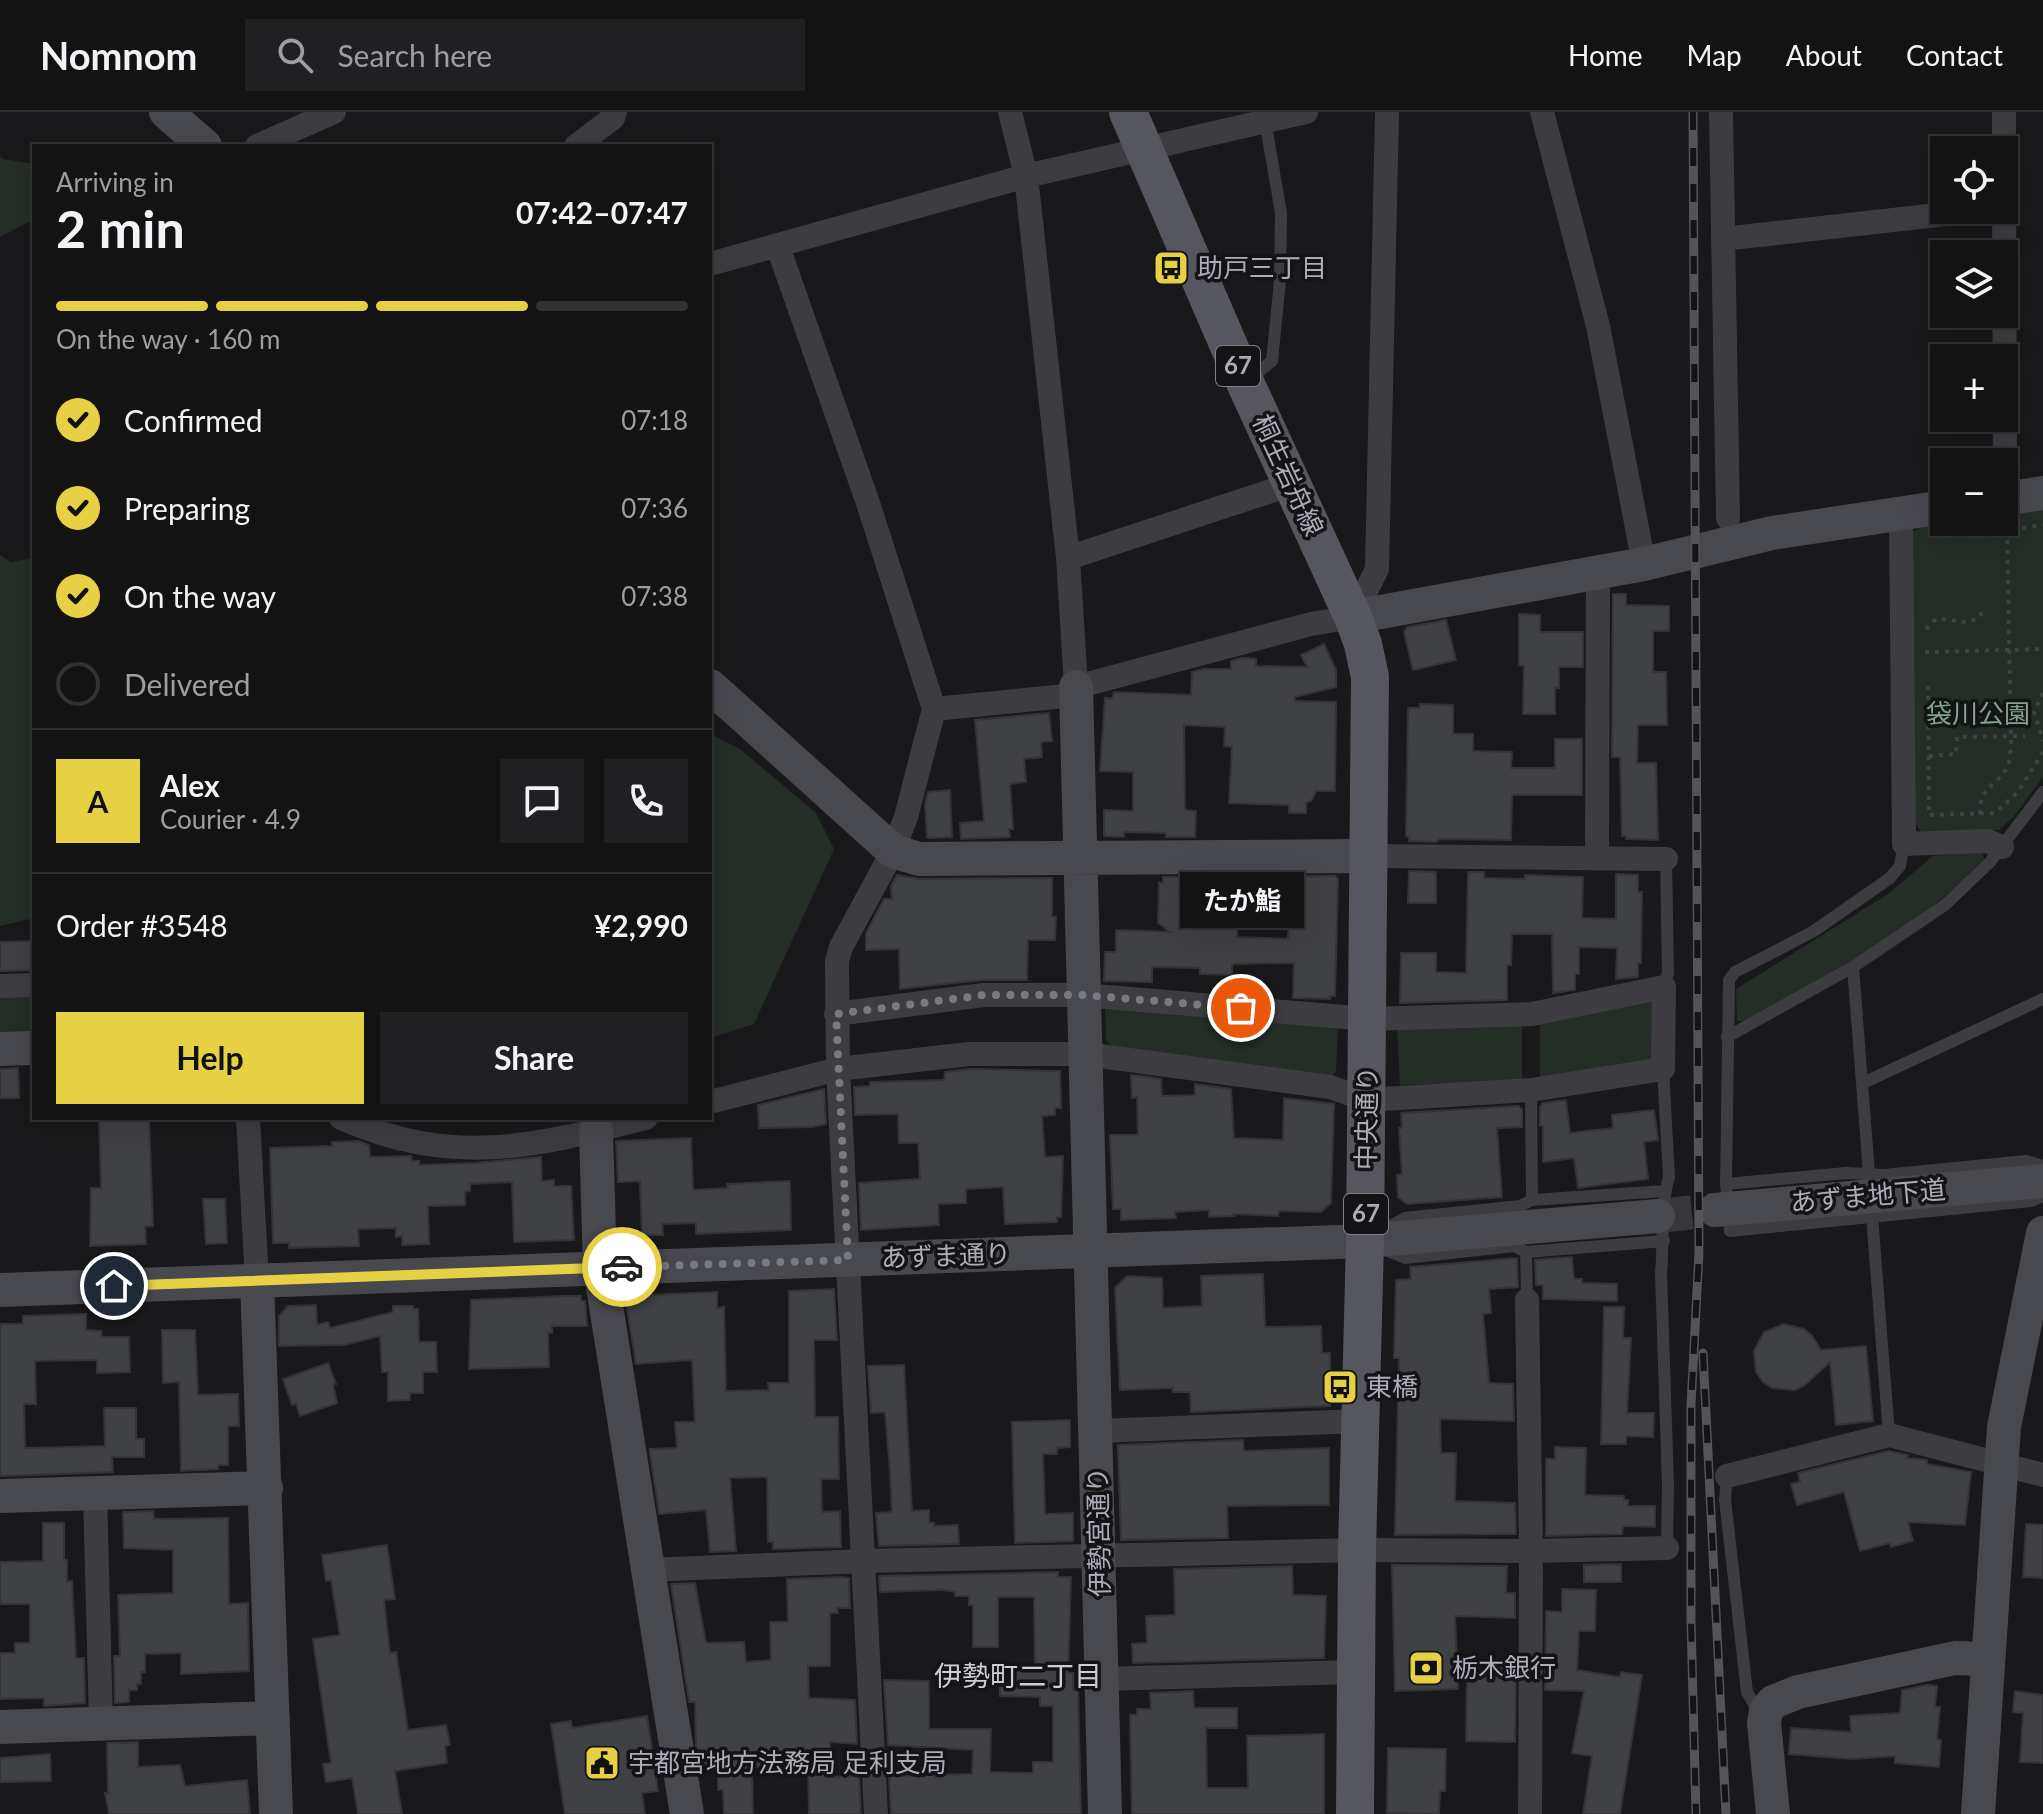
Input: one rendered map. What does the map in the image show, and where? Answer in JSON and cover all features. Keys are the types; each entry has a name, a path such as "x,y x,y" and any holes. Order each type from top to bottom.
{"main road":[{"name":"桐生岩舟線","path":"1128,112 1353,617"},
{"name":"中央通り","path":"1353,617 1370,677 1367,1100 1357,1550 1355,1814"}],"street":[{"path":"166,112 203,144"},
{"path":"262,144 334,112"},
{"path":"579,144 613,118 615,112"},
{"path":"1010,112 1026,176 1068,558 1076,691"},
{"path":"712,264 1026,176 1265,116 1306,112"},
{"path":"1353,617 1377,569 1387,112"},
{"path":"1542,112 1598,326 1644,564"},
{"path":"1721,112 1728,518"},
{"path":"2004,112 2004,136"},
{"path":"1723,239 1930,216"},
{"path":"2004,224 2006,448"},
{"path":"778,247 873,518 934,709 906,817 893,851 841,947 837,961 838,1069 876,1814"},
{"path":"1068,558 1292,484"},
{"path":"2018,506 2043,493"},
{"path":"934,709 1076,691 1311,624 1644,564 1772,533 1930,509"},
{"path":"1901,513 1904,844 1987,841 2002,847"},
{"path":"1597,858 1598,572"},
{"path":"712,688 893,851 919,859 1369,856 1666,859"},
{"name":"伊勢宮通り","path":"1076,691 1105,1814"},
{"path":"0,986 32,985"},
{"path":"712,1101 838,1069 969,1054 1085,1054 1330,1087 1367,1100 1531,1090 1663,1069 1664,987 1532,1014 1368,1019 1083,995 984,995 836,1014"},
{"path":"0,1049 32,1048"},
{"path":"248,1120 266,1488 276,1814"},
{"path":"347,1120 399,1139 443,1147 521,1146 638,1120"},
{"path":"596,1131 600,1268 687,1814"},
{"name":"あずま地下道","path":"1724,1203 2038,1181"},
{"name":"あずま通り","path":"0,1290 1365,1241 1662,1216"},
{"path":"1978,1814 2004,1427 2043,1233"},
{"path":"1527,1300 1531,1551 1530,1814"},
{"path":"1097,1431 1360,1421"},
{"path":"1727,1476 1889,1435 2043,1475"},
{"path":"0,1496 266,1488"},
{"path":"95,1493 101,1724"},
{"path":"647,1570 1100,1555 1667,1548"},
{"path":"1773,1814 1764,1723 1766,1711 1773,1702 1798,1692 1955,1658 1988,1659"},
{"path":"1102,1679 1356,1672"},
{"path":"0,1727 273,1718"}],"lane":[{"path":"1246,382 1272,361 1280,281 1281,213 1265,116"},
{"path":"1727,1037 1853,967 1945,905 2002,847 2043,792"},
{"path":"1724,1203 1846,1173 1884,1175 2026,1161 2038,1181 2031,1201 1730,1231 1724,1203 1729,980 1735,972 1814,931 1890,878 1900,866 1904,844"},
{"path":"1664,987 1668,973 1666,859"},
{"path":"1853,967 1869,1174"},
{"path":"1863,1083 2043,999"},
{"path":"1663,1069 1669,1177 1662,1216 1661,1273 1667,1548"},
{"path":"1531,1090 1532,1200"},
{"path":"1365,1241 1405,1218 1520,1206 1532,1200 1662,1216"},
{"path":"1872,1215 1889,1435"},
{"path":"1365,1241 1405,1258 1514,1246 1526,1252 1662,1216"},
{"path":"1526,1252 1527,1300"},
{"path":"1727,1476 1725,1500 1747,1692 1764,1723"}],"path":[{"path":"2018,516 2043,525"},
{"path":"1980,814 1981,799 1992,782 2006,770 2011,745 2007,536"},
{"path":"1925,634 1926,627 1936,619 1966,623 1981,615 1981,608"},
{"path":"1926,643 1927,652"},
{"path":"1913,652 2043,649"},
{"path":"1928,682 1929,815 1995,813 2018,792 2043,752"},
{"path":"2043,693 2034,712 2043,741"},
{"path":"1929,756 1956,754 1957,737 2025,736"}],"green space":[{"path":"0,156 32,164 32,220 0,237"},
{"name":"袋川公園","path":"2043,507 2043,777 2015,815 1999,830 1922,833 1915,823 1912,532 1930,525 1930,536 2018,536 2018,511"},
{"path":"0,555 11,562 32,558 32,918 0,926"},
{"path":"712,735 740,749 816,813 834,849 754,1024 712,1037"},
{"path":"1981,851 1984,859 1956,886 1893,935 1745,1021 1737,1021 1736,989 1888,894 1933,856"},
{"path":"32,993 32,1039 0,1041 0,995"},
{"path":"1652,996 1657,1003 1653,1062 1540,1078 1540,1017"},
{"path":"1105,1004 1338,1022 1336,1072 1328,1079 1113,1048 1106,1040"},
{"path":"1522,1021 1522,1081 1400,1085 1397,1025"}],"building":[{"path":"1613,594 1626,594 1626,605 1669,606 1669,631 1653,631 1653,672 1666,672 1667,725 1638,725 1637,763 1656,763 1658,840 1626,839 1622,836 1620,757 1612,757"},
{"path":"1519,614 1540,615 1540,632 1583,632 1583,667 1559,667 1555,714 1523,714 1524,666 1519,665"},
{"path":"1446,620 1456,660 1413,670 1404,632 1408,627"},
{"path":"1324,644 1336,670 1336,687 1295,697 1295,701 1336,702 1335,791 1316,791 1312,800 1306,803 1306,813 1289,813 1289,805 1229,803 1232,747 1224,746 1225,727 1184,725 1185,810 1196,811 1195,837 1124,832 1124,837 1104,836 1104,810 1133,811 1133,772 1100,771 1105,698 1112,699 1114,692 1191,695 1192,672 1231,669 1231,661 1242,658 1256,659 1256,666 1307,667 1301,655"},
{"path":"1420,704 1453,705 1453,734 1473,734 1473,751 1512,752 1511,768 1555,768 1555,739 1582,739 1582,795 1512,795 1511,840 1409,841 1406,836 1408,708 1420,708"},
{"path":"1049,713 1052,741 1041,742 1042,757 1024,759 1026,782 1010,784 1013,829 1009,829 1010,837 961,839 960,823 984,821 975,720"},
{"path":"950,790 952,837 927,838 925,805 928,792"},
{"path":"1409,871 1436,872 1436,903 1408,903"},
{"path":"1468,872 1484,872 1484,878 1525,879 1525,875 1583,877 1582,918 1616,919 1616,874 1638,875 1638,892 1642,892 1638,977 1616,979 1617,948 1579,947 1579,974 1575,974 1575,990 1553,993 1552,934 1512,934 1511,965 1507,965 1507,1000 1400,1003 1401,953 1436,953 1436,972 1466,973"},
{"path":"897,875 919,879 1052,878 1055,940 1028,940 1027,980 982,980 900,989 899,949 866,950 866,933 884,899 892,899 891,886"},
{"path":"1335,876 1338,879 1335,996 1330,996 1330,999 1293,998 1294,963 1232,964 1232,975 1200,974 1200,968 1152,967 1152,982 1104,981 1105,952 1116,952 1116,930 1170,932 1158,923 1159,882 1163,883 1163,877 1186,877 1186,881 1260,883 1260,877","holes":["1238,902 1289,904 1288,939 1237,937"]},
{"path":"32,941 32,970 0,971 0,942"},
{"path":"18,1068 19,1098 0,1098 0,1069"},
{"path":"970,1069 1060,1071 1061,1108 1055,1108 1055,1115 1042,1116 1045,1157 1063,1156 1061,1217 1057,1217 1057,1222 1005,1224 1003,1187 966,1189 966,1203 938,1204 939,1225 861,1230 859,1183 920,1179 918,1143 899,1143 898,1114 855,1115 854,1087 870,1086 870,1082 944,1080 945,1072"},
{"path":"1131,1075 1161,1079 1162,1096 1195,1095 1195,1084 1231,1089 1234,1138 1283,1140 1284,1098 1334,1104 1331,1203 1321,1212 1279,1211 1278,1216 1233,1214 1209,1217 1209,1210 1175,1212 1176,1218 1121,1220 1121,1209 1113,1209 1110,1135 1138,1135 1137,1097 1132,1098"},
{"path":"824,1089 826,1124 759,1128 758,1105"},
{"path":"1566,1100 1570,1133 1613,1128 1612,1115 1654,1110 1658,1140 1644,1142 1648,1179 1578,1188 1574,1158 1543,1162 1540,1107 1543,1103"},
{"path":"1518,1106 1522,1109 1522,1127 1497,1128 1502,1197 1407,1204 1398,1197 1397,1175 1402,1174 1401,1113"},
{"path":"99,1120 149,1120 153,1226 145,1227 146,1244 90,1246 91,1188 101,1188"},
{"path":"691,1138 693,1190 728,1188 727,1184 790,1181 791,1230 696,1234 696,1223 662,1224 663,1235 642,1235 640,1181 618,1182 616,1141"},
{"path":"359,1141 369,1145 370,1157 411,1156 412,1161 419,1161 419,1165 541,1157 542,1181 554,1180 554,1186 571,1186 574,1240 514,1242 512,1182 470,1184 470,1191 465,1192 465,1205 428,1206 429,1244 402,1245 402,1236 396,1237 396,1228 358,1229 359,1246 289,1248 289,1243 273,1243 270,1148 332,1146 332,1142"},
{"path":"203,1199 225,1199 227,1243 206,1244"},
{"path":"1572,1257 1574,1279 1582,1279 1582,1283 1617,1284 1617,1301 1543,1299 1543,1285 1536,1285 1535,1260"},
{"path":"1517,1258 1518,1287 1489,1289 1491,1313 1483,1314 1489,1383 1513,1384 1514,1421 1440,1419 1441,1453 1456,1453 1455,1501 1515,1503 1516,1534 1395,1535 1399,1358 1394,1358 1396,1280 1411,1279 1410,1267"},
{"path":"1263,1274 1265,1327 1321,1326 1322,1353 1330,1353 1330,1406 1191,1412 1190,1392 1173,1392 1173,1388 1120,1390 1115,1288 1127,1276 1162,1278 1163,1308 1202,1306 1201,1276"},
{"path":"834,1289 837,1340 814,1340 815,1417 838,1417 839,1479 821,1479 822,1512 840,1511 841,1547 773,1549 773,1542 768,1542 767,1477 730,1478 736,1551 710,1552 706,1510 659,1514 650,1453 650,1449 677,1448 675,1422 695,1422 692,1360 636,1364 625,1296 717,1292 717,1308 724,1307 726,1391 769,1390 768,1383 789,1383 789,1291"},
{"path":"581,1296 581,1301 585,1301 587,1326 552,1326 552,1333 548,1333 549,1367 469,1369 471,1300"},
{"path":"316,1305 317,1325 328,1322 330,1328 393,1312 393,1306 418,1309 419,1342 436,1342 437,1372 423,1372 423,1393 410,1393 410,1400 388,1401 388,1372 382,1372 380,1336 344,1345 279,1346 279,1316 288,1306"},
{"path":"1604,1307 1624,1307 1623,1338 1631,1338 1627,1413 1654,1413 1653,1437 1626,1436 1626,1444 1601,1444"},
{"path":"86,1314 86,1330 101,1331 102,1337 129,1337 130,1372 97,1373 97,1360 35,1361 36,1404 24,1404 25,1448 105,1446 104,1408 136,1408 136,1439 144,1439 144,1457 112,1457 113,1472 0,1476 0,1324 23,1324 23,1316"},
{"path":"1784,1324 1804,1329 1821,1350 1866,1346 1873,1421 1836,1425 1830,1362 1795,1390 1772,1388 1763,1382 1756,1372 1754,1351 1764,1332"},
{"path":"162,1330 195,1330 198,1395 238,1394 239,1426 228,1426 228,1465 218,1465 218,1469 181,1471 179,1382 163,1383"},
{"path":"328,1363 336,1384 333,1384 337,1403 300,1416 296,1404 292,1405 283,1379"},
{"path":"904,1365 912,1511 929,1510 929,1523 934,1523 934,1526 958,1525 959,1544 879,1546 876,1513 892,1512 890,1471 885,1412 871,1413 868,1366"},
{"path":"1070,1420 1070,1447 1057,1448 1057,1454 1043,1454 1045,1514 1073,1513 1073,1541 1015,1543 1012,1422"},
{"path":"1243,1440 1244,1451 1329,1448 1329,1505 1227,1506 1228,1538 1121,1540 1118,1445"},
{"path":"1555,1447 1586,1448 1585,1495 1624,1496 1628,1506 1655,1506 1655,1527 1623,1526 1622,1534 1546,1536 1546,1459 1555,1459"},
{"path":"1888,1451 1908,1455 1907,1458 1927,1460 1927,1464 1971,1472 1965,1525 1908,1522 1913,1541 1860,1551 1844,1492 1797,1505 1791,1484 1800,1482 1798,1473"},
{"path":"153,1511 154,1519 228,1518 229,1604 248,1603 249,1671 181,1674 181,1653 145,1654 141,1684 137,1684 137,1690 129,1690 129,1702 115,1703 114,1656 120,1656 118,1595 173,1593 173,1550 124,1548 123,1512"},
{"path":"43,1523 64,1523 64,1560 67,1560 67,1582 72,1581 76,1658 84,1658 85,1703 44,1706 44,1698 0,1699 0,1653 15,1653 15,1643 30,1643 30,1604 0,1604 0,1562 43,1561"},
{"path":"2026,1524 2043,1525 2043,1578 2023,1577"},
{"path":"387,1545 395,1599 384,1600 390,1653 396,1652 408,1730 446,1725 450,1745 445,1746 447,1763 395,1771 402,1814 358,1814 352,1778 326,1782 323,1764 331,1763 313,1639 340,1635 331,1580 326,1581 322,1555"},
{"path":"1621,1564 1621,1582 1584,1582 1584,1565"},
{"path":"1392,1565 1507,1566 1506,1593 1515,1593 1515,1618 1455,1616 1458,1689 1395,1691"},
{"path":"1292,1566 1293,1595 1326,1596 1324,1658 1133,1663 1132,1644 1147,1643 1146,1616 1175,1615 1174,1569"},
{"path":"1058,1572 1058,1577 1071,1577 1068,1673 1073,1673 1073,1690 1078,1690 1081,1814 891,1814 889,1776 972,1774 973,1750 888,1745 884,1680 929,1681 929,1729 991,1729 990,1772 1033,1773 1033,1762 1053,1762 1053,1706 1040,1706 1040,1697 1000,1696 1000,1666 1035,1666 1034,1597 998,1597 998,1647 973,1647 973,1605 969,1605 969,1596 955,1596 955,1592 943,1590 880,1592 879,1576"},
{"path":"849,1578 850,1608 837,1608 838,1613 830,1613 830,1666 808,1666 809,1698 855,1700 857,1744 830,1742 831,1777 859,1776 861,1814 809,1814 808,1765 752,1767 753,1814 724,1814 723,1790 718,1790 718,1771 700,1771 695,1702 689,1702 671,1584 695,1583 706,1643 744,1642 746,1662 771,1660 770,1622 788,1622 787,1579"},
{"path":"1562,1589 1596,1590 1595,1631 1579,1631 1577,1670 1620,1677 1621,1672 1642,1675 1620,1814 1583,1814 1592,1756 1572,1753 1584,1691 1545,1690 1546,1611 1562,1612"},
{"path":"1493,1662 1516,1663 1515,1742 1466,1741 1467,1676 1492,1677"},
{"path":"1937,1686 1935,1707 1940,1707 1937,1739 1941,1740 1939,1767 1895,1763 1895,1756 1853,1759 1789,1754 1791,1728 1851,1732 1850,1716 1900,1713 1902,1690"},
{"path":"1193,1691 1194,1708 1237,1708 1237,1728 1206,1728 1207,1788 1248,1788 1247,1736 1324,1734 1324,1814 1132,1814 1130,1715 1137,1715 1137,1709 1151,1709 1150,1693"},
{"path":"2015,1691 2043,1695 2043,1763 2020,1762 2023,1713 2013,1712"},
{"path":"647,1716 658,1791 642,1793 645,1814 565,1814 551,1724 571,1721 572,1728"},
{"path":"138,1742 138,1767 180,1765 185,1786 247,1780 250,1814 109,1814 105,1793 108,1793 107,1743"},
{"path":"1388,1748 1446,1749 1445,1791 1440,1791 1439,1814 1387,1813"},
{"path":"50,1754 51,1781 0,1782 0,1758"}],"tunnel":[{"path":"1658,1216 1715,1210"}],"railway":[{"path":"1693,112 1699,1253 1691,1405 1691,1621 1696,1814"},
{"path":"1703,1353 1726,1814"}],"way so far":[{"path":"622,1267 848,1260 836,1014 984,995 1083,995 1241,1008"}],"place":[{"name":"助戸三丁目","path":"1171,268"},
{"name":"たか鮨","path":"1241,1008"},
{"name":"東橋","path":"1340,1387"},
{"name":"栃木銀行","path":"1426,1668"},
{"name":"宇都宮地方法務局 足利支局","path":"602,1763"}],"district":[{"name":"伊勢町二丁目","path":"1018,1676"}],"route":[{"path":"114,1286 622,1267"}]}
